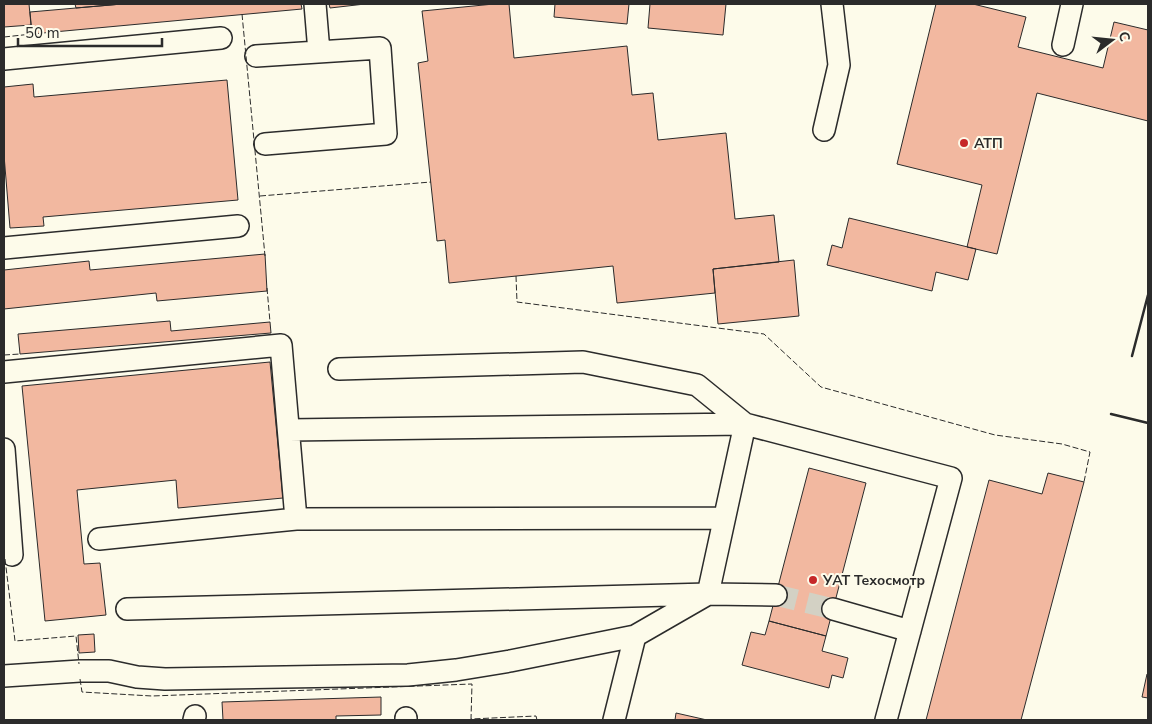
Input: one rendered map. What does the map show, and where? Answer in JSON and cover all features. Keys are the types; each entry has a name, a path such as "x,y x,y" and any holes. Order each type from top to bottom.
{"street":[{"path":"315,4 319,52"},
{"path":"824,130 839,64 832,4"},
{"path":"1063,45 1072,4"},
{"path":"4,59 222,38"},
{"path":"256,56 380,48 386,134 265,144"},
{"path":"4,248 238,226"},
{"path":"4,372 281,344 296,519"},
{"path":"339,369 583,362 697,385 745,424"},
{"path":"4,676 80,671 109,671 165,679 408,675 456,670 510,661 635,636 708,594 745,424"},
{"path":"288,430 745,424 951,478 886,720"},
{"path":"4,449 12,555"},
{"path":"99,540 296,519 724,518"},
{"path":"127,609 708,594 776,595"},
{"path":"833,609 910,631"},
{"path":"614,720 635,636"}],"building":[{"path":"4,4 29,4 31,25 4,27"},
{"path":"75,4 122,4 76,8"},
{"path":"122,4 301,4 302,9 32,34 30,12"},
{"path":"329,4 365,4 330,8"},
{"path":"509,4 514,58 627,46 632,95 653,93 658,140 726,133 735,219 774,215 779,262 713,269 715,293 617,303 613,266 449,283 445,240 437,241 418,63 428,61 422,11"},
{"path":"555,4 629,4 627,24 554,17"},
{"path":"650,4 726,4 723,35 648,28"},
{"name":"АТП","path":"936,4 973,4 1026,17 1018,47 1103,68 1114,22 1148,30 1148,121 1037,93 997,254 967,247 982,185 897,164"},
{"path":"227,80 238,200 43,217 44,226 10,228 4,155 4,87 33,84 34,97"},
{"path":"849,218 976,249 968,280 936,272 932,291 827,265 832,245 842,248"},
{"path":"265,254 267,291 157,301 156,293 4,309 4,270 89,261 90,270"},
{"path":"794,260 799,316 718,324 713,269"},
{"path":"170,321 171,331 270,322 271,333 20,354 18,334"},
{"path":"270,362 283,498 178,508 176,480 77,490 84,564 100,563 106,615 45,621 22,386"},
{"path":"809,468 866,483 826,636 769,621"},
{"path":"1048,473 1084,482 1021,720 926,720 989,480 1042,494"},
{"path":"769,621 826,636 822,651 848,658 843,678 832,675 829,688 742,665 751,632 765,635"},
{"path":"94,634 95,652 79,653 78,635"},
{"path":"1148,675 1148,698 1142,697"},
{"path":"381,697 381,715 336,716 336,720 223,720 222,702"},
{"path":"676,713 707,720 675,720"}],"tunnel":[{"path":"776,595 833,609"}],"fence":[{"path":"242,14 265,256"},
{"path":"4,37 32,34"},
{"path":"260,196 431,182"},
{"path":"516,276 517,302 764,334 821,387 995,435 1062,444 1090,452 1084,482"},
{"path":"267,288 270,322"},
{"path":"4,355 20,354"},
{"path":"5,559 15,641 76,636 79,664"},
{"path":"80,679 82,692 152,696 472,684 471,719 536,716 537,720"}],"wall":[{"path":"1132,356 1148,295"},
{"path":"1111,414 1148,423"}],"place":[{"name":"АТП","path":"964,143"},
{"name":"УАТ Техосмотр","path":"813,580"}]}
